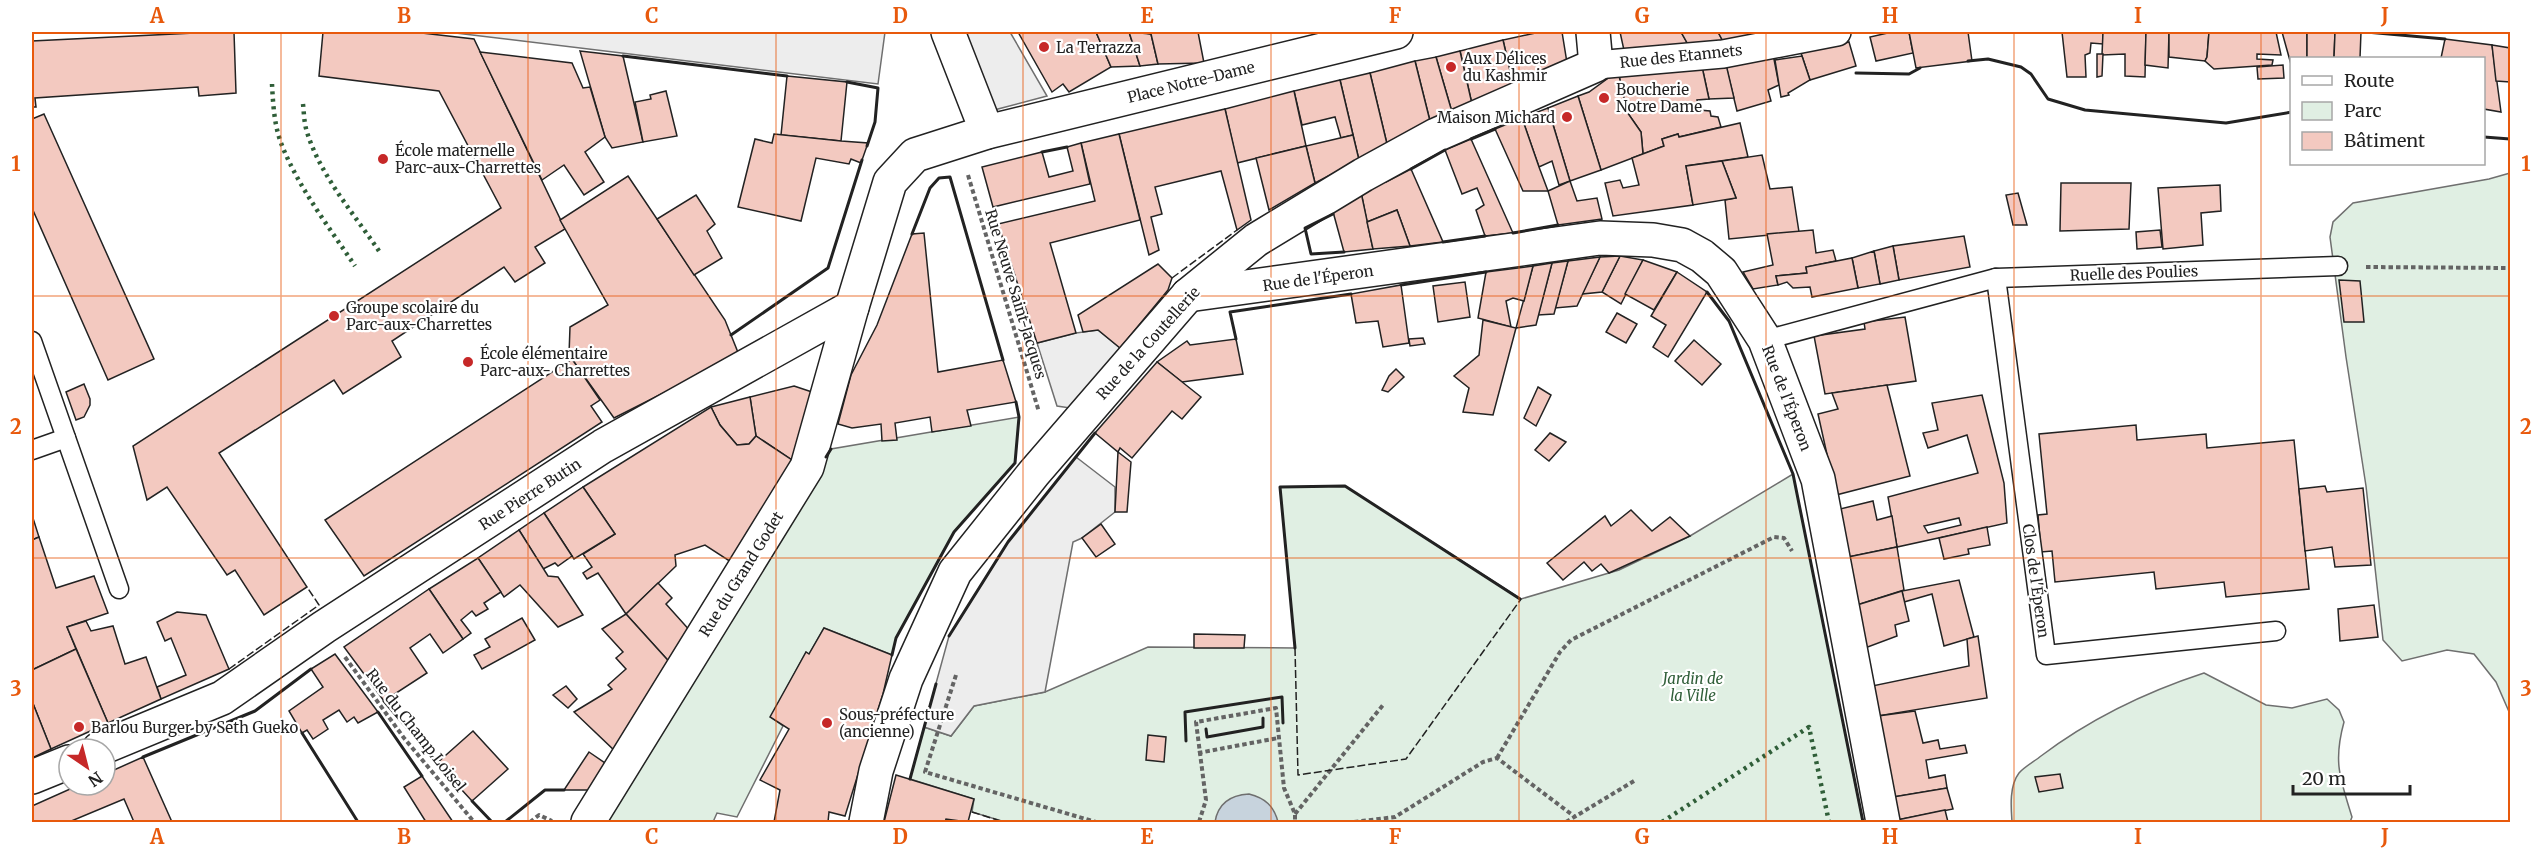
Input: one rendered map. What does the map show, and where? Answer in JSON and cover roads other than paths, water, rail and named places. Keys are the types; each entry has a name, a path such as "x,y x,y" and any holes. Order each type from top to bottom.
{"street":[{"path":"948,32 972,136"},
{"name":"Place Notre-Dame","path":"852,307 890,182 915,155 972,136 1396,32"},
{"path":"1593,32 1596,65"},
{"name":"Rue des Etannets","path":"1596,65 1723,54 1837,32"},
{"name":"Rue de la Coutellerie","path":"866,822 876,771 906,679 955,572 1051,453 1188,295 1256,240 1364,175 1436,135 1596,65"},
{"name":"Rue de l'Éperon","path":"1188,295 1600,238 1653,240 1682,245 1702,256 1721,272 1765,340 1818,479 1883,822"},
{"name":"Rue Pierre Butin","path":"117,742 222,698 324,627 603,446 852,307"},
{"name":"Rue du Grand Godet","path":"588,822 807,467 852,307"},
{"path":"32,777 57,767"}],"lane":[{"name":"Ruelle des Poulies","path":"1765,340 1996,278 2338,266"},
{"name":"Clos de l'Éperon","path":"1996,278 2046,655 2276,631"},
{"path":"32,341 119,589"},
{"path":"32,450 66,438"}],"place":[{"name":"La Terrazza","path":"1044,47"},
{"name":"Aux Délices du Kashmir","path":"1451,67"},
{"name":"Boucherie Notre Dame","path":"1604,98"},
{"name":"Maison Michard","path":"1567,117"},
{"name":"École maternelle Parc-aux-Charrettes","path":"383,159"},
{"name":"Groupe scolaire du Parc-aux-Charrettes","path":"334,316"},
{"name":"École élémentaire Parc-aux- Charrettes","path":"468,362"},
{"name":"Sous-préfecture (ancienne)","path":"827,723"},
{"name":"Barlou Burger by Seth Gueko","path":"79,727"}],"park label":[{"name":"Jardin de la Ville","path":"1693,686"}]}
